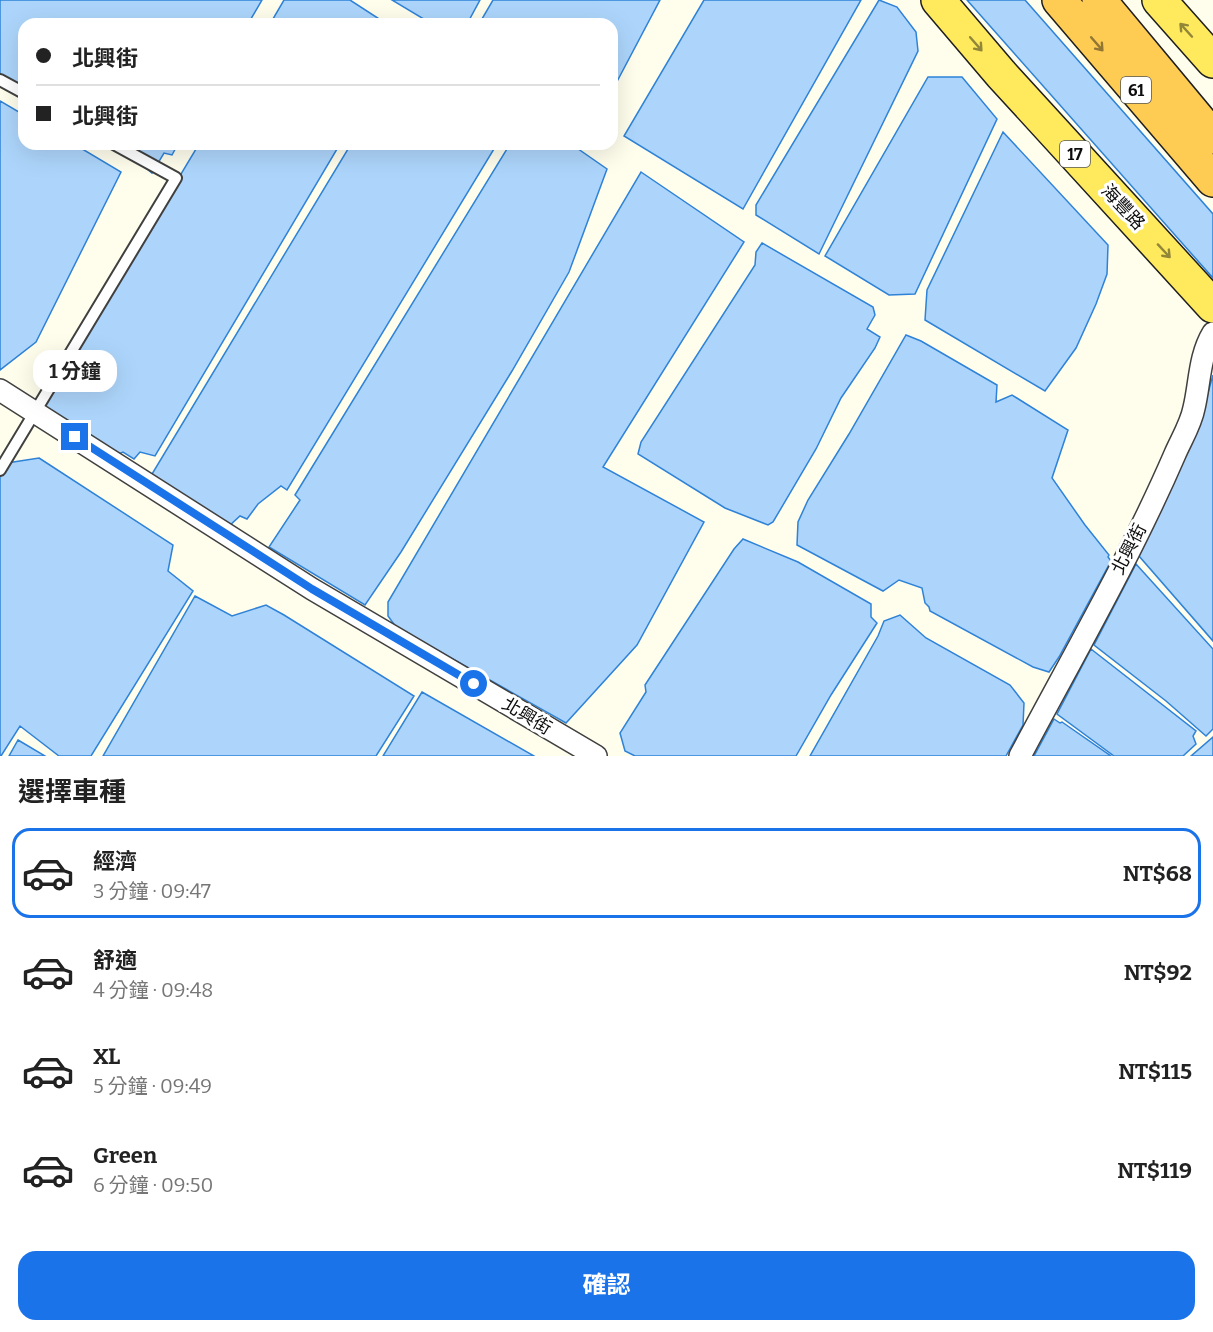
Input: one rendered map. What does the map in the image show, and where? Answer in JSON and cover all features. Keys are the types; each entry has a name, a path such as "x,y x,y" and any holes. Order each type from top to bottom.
{"highway":[{"name":"61","path":"1059,0 1213,180"},
{"name":"61","path":"1099,0 1213,137"},
{"path":"1119,0 1213,116"}],"main road":[{"name":"海豐路","path":"938,0 1001,74 1213,306"},
{"path":"1159,0 1213,61"}],"street":[{"name":"北興街","path":"1020,756 1140,530 1174,456 1194,410 1202,361 1213,333"},
{"name":"北興街","path":"0,390 312,589 596,756"}],"lane":[{"path":"0,80 18,90"},
{"path":"0,470 176,178 125,150"}],"water":[{"path":"0,0 262,0 252,18 18,18 18,92 0,81"},
{"path":"284,0 350,0 378,18 274,18"},
{"path":"392,0 480,0 470,18 422,18"},
{"path":"493,0 660,0 618,80 618,18 482,18"},
{"path":"704,0 861,0 743,209 624,136"},
{"path":"879,0 897,7 916,32 918,51 819,254 756,215 756,205"},
{"path":"967,0 1025,0 1213,214 1213,278"},
{"path":"928,77 962,77 997,119 915,294 889,295 825,256"},
{"path":"0,101 18,112 18,150 84,150 121,172 36,342 0,370"},
{"path":"1003,132 1108,245 1107,274 1096,304 1076,348 1045,391 925,320 927,290"},
{"path":"118,150 175,150 172,155 164,153 152,173"},
{"path":"195,150 336,150 155,456 140,452 134,459 123,452 114,456 41,407"},
{"path":"347,150 493,150 287,490 281,486 258,504 247,519 240,516 229,526 149,479"},
{"path":"506,150 580,150 607,169 569,272 512,371 401,552 365,605 269,547 300,500 295,495"},
{"path":"641,172 744,242 603,467 704,522 637,645 566,723 396,627 388,616 388,602"},
{"path":"762,243 873,307 875,315 867,329 880,337 841,398 816,449 773,522 768,525 725,508 638,454 641,442 755,265 756,252"},
{"path":"906,335 921,341 997,385 996,402 1012,395 1068,430 1052,478 1109,555 1111,561 1049,672 1033,667 930,611 925,603 922,588 899,580 883,591 797,545 798,522 808,500"},
{"path":"1213,375 1213,641 1139,556 1198,429"},
{"path":"39,458 173,545 168,571 193,591 91,756 59,756 20,726 0,756 0,475 7,463"},
{"path":"743,539 798,562 871,604 871,617 877,623 831,695 796,756 635,756 625,751 620,733 646,692 645,685 734,549"},
{"path":"1136,564 1213,649 1213,729 1206,736 1166,701 1094,645"},
{"path":"195,596 232,616 266,605 414,696 376,756 103,756"},
{"path":"900,615 926,638 1010,685 1024,703 1023,725 1006,756 810,756 878,636 884,621"},
{"path":"1091,649 1196,731 1193,736 1196,744 1183,756 1114,756 1057,714"},
{"path":"422,692 534,756 383,756"},
{"path":"1054,719 1062,722 1111,756 1034,756"},
{"path":"1213,737 1213,756 1191,756"},
{"path":"18,740 45,756 9,756"}],"route":[{"path":"75,437 312,589 474,684"}]}
